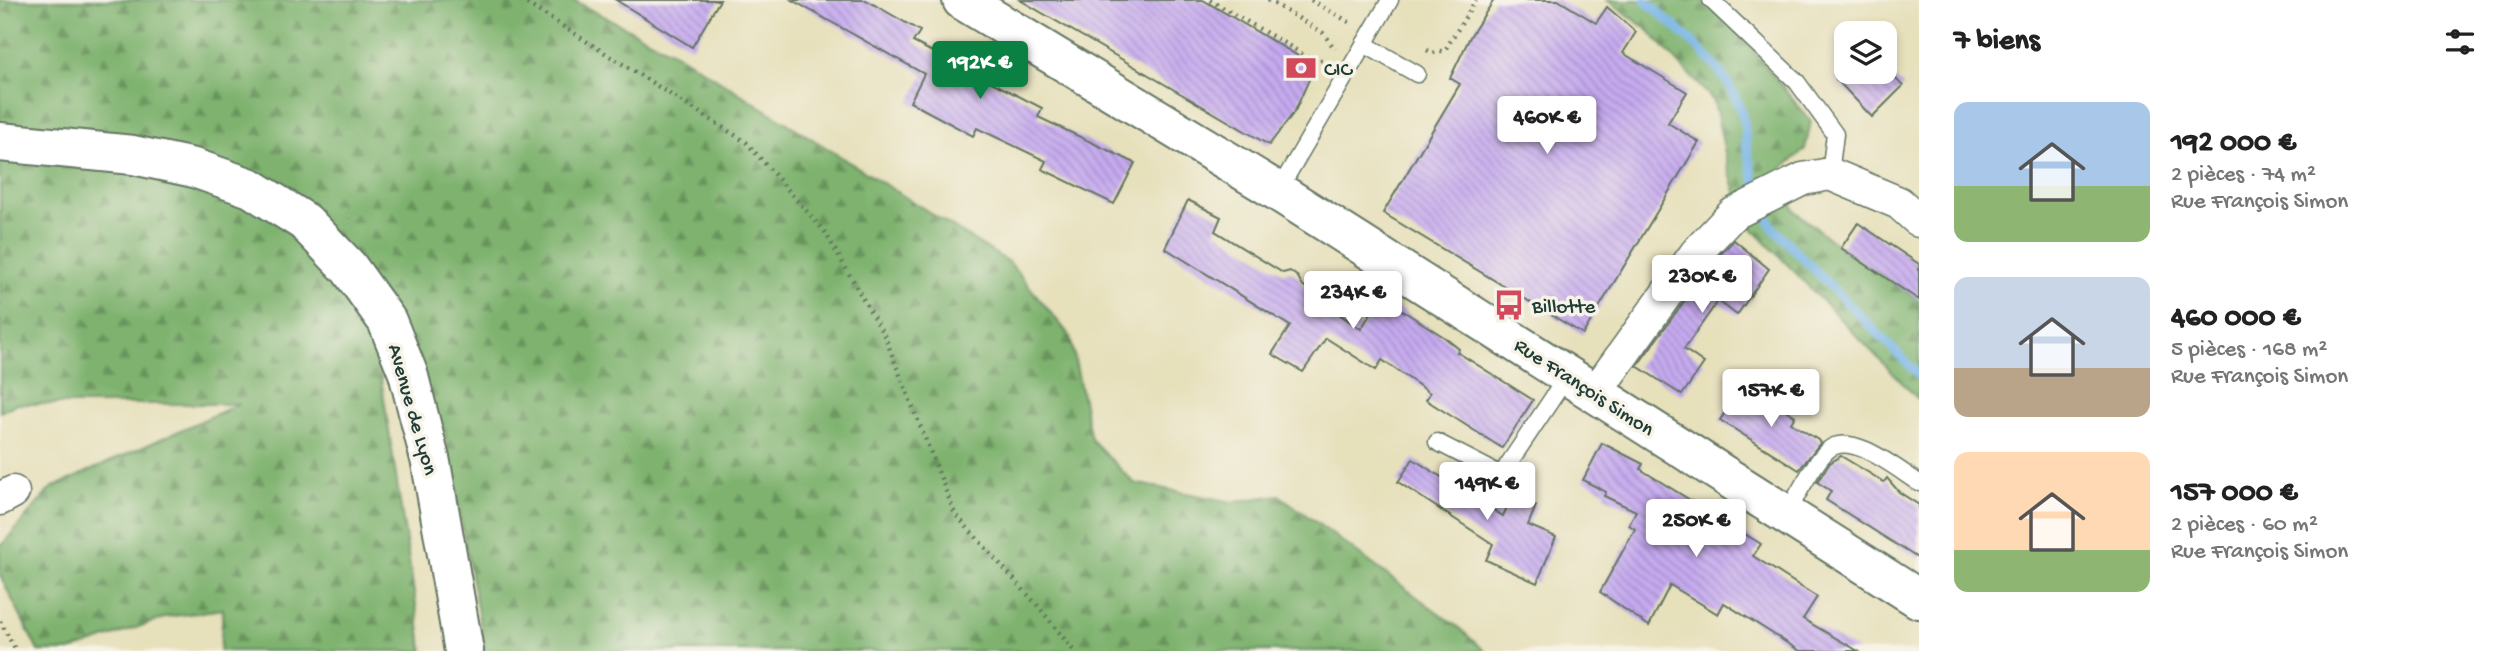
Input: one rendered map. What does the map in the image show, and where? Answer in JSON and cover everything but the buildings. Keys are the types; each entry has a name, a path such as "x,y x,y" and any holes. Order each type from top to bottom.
{"main road":[{"name":"Rue François Simon","path":"962,0 1278,191 1919,598"},
{"name":"Avenue de Lyon","path":"0,142 133,155 194,168 251,188 305,222 349,268 387,321 408,373 431,463 464,651"}],"street":[{"path":"1581,384 1696,253 1734,214 1816,177 1912,208"}],"lane":[{"path":"1278,191 1390,0"},
{"path":"1711,0 1797,82 1835,134 1816,177"},
{"path":"1364,44 1417,74"},
{"path":"1437,442 1501,475 1581,384"},
{"path":"1786,514 1827,450 1840,444 1857,445 1919,483"}],"path":[{"path":"521,0 746,142 825,232 885,337 955,514 1038,606 1074,651"},
{"path":"1210,0 1313,60 1325,61"},
{"path":"1268,0 1323,33 1335,49"},
{"path":"1311,0 1349,22"},
{"path":"1423,48 1433,53 1445,50 1476,0"},
{"path":"0,621 16,651"}],"green space":[{"path":"0,0 573,0 677,54 1010,263 1070,336 1091,439 1134,483 1232,502 1279,495 1459,628 1485,651 485,651 444,429 373,327 423,651 220,651 223,609 167,617 70,651 38,651 0,575 0,547 51,488 239,404 16,404 0,412"},
{"path":"1607,0 1712,0 1811,122 1805,149 1776,174 1795,211 1841,248 1919,300 1919,400 1745,221 1728,167 1714,101 1648,30"}],"waterway":[{"path":"1645,0 1703,53 1716,67 1737,99 1745,126 1751,170 1772,227 1919,375"}],"place":[{"name":"CIC","path":"1301,68"},
{"name":"Billotte","path":"1509,305"}]}
